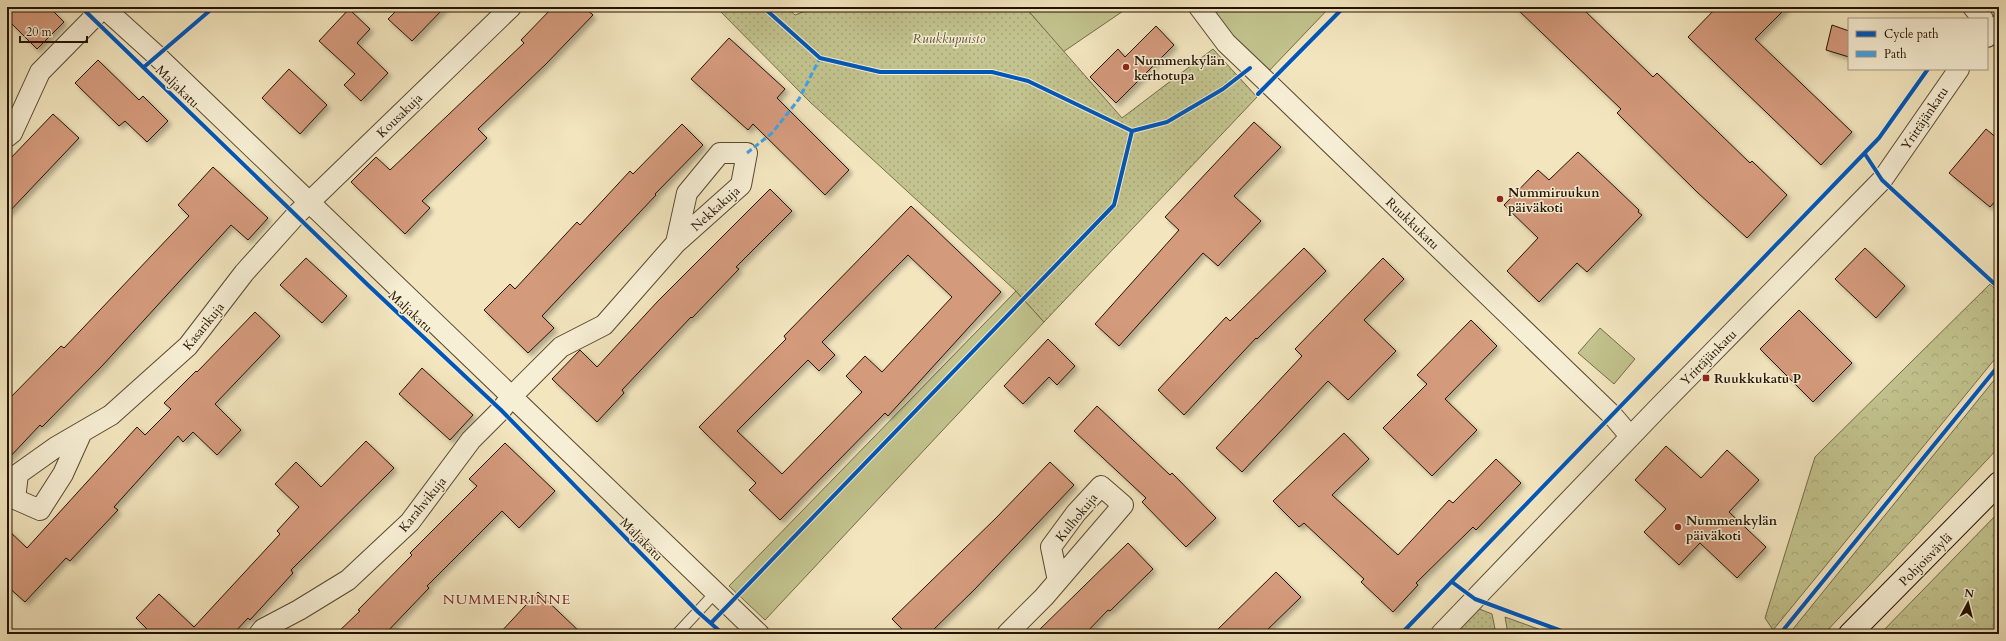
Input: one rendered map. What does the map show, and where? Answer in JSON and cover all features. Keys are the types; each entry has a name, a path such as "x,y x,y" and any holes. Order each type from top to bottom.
{"street":[{"path":"7,137 12,133 40,72 104,7"},
{"name":"Maljakatu","path":"104,7 156,55 759,634"},
{"name":"Kousakuja","path":"490,27 497,7"},
{"name":"Kousakuja","path":"309,203 511,7"},
{"name":"Ruukkukatu","path":"1199,7 1226,43 1245,63 1613,416 1630,436"},
{"path":"1973,7 1982,18"},
{"name":"Yrittäjänkatu","path":"1441,634 1630,436 1882,180 1951,78 1958,70"},
{"name":"Kasarikuja","path":"82,432 111,415 188,346 244,273 309,203"},
{"path":"511,397 560,347 604,325 676,243"},
{"name":"Karahvikuja","path":"259,634 263,630 348,580 410,522 471,440 501,410 511,397"},
{"name":"Pohjoisväylä","path":"1850,634 1999,483"},
{"path":"1007,634 1058,581"},
{"path":"287,634 299,610"}],"lane":[{"path":"677,634 715,593"}],"green space":[{"name":"Ruukkupuisto","path":"716,7 786,7 795,15 816,7 1025,7 1122,118 1213,49 1257,97 1044,322 1016,291 810,102"},
{"path":"1025,7 1129,7 1063,52"},
{"path":"1212,7 1330,7 1268,72 1229,38"},
{"path":"1990,284 1999,293 1999,354 1773,630 1765,618 1815,457"},
{"path":"1016,291 1044,322 765,620 729,586"},
{"path":"1600,328 1635,359 1614,384 1578,353"},
{"path":"1999,374 1999,447 1824,634 1789,634"},
{"path":"1999,512 1999,634 1880,634"},
{"path":"1477,608 1492,614 1496,634 1452,634"},
{"path":"1505,617 1552,634 1508,634"}],"building":[{"path":"7,7 49,7 64,22 37,49 7,19"},
{"path":"400,7 445,7 412,41 388,19"},
{"path":"553,7 584,7 593,15 546,64 478,129 487,138 422,201 430,208 405,234 351,182 376,157 390,170 524,43 521,40"},
{"path":"1515,7 1581,7 1653,77 1657,73 1750,163 1752,161 1787,195 1747,238 1697,192 1617,113 1621,109"},
{"path":"1717,7 1787,7 1755,39 1852,132 1821,165 1688,37"},
{"path":"349,9 370,29 357,43 388,73 361,101 344,85 355,74 319,41"},
{"path":"1832,25 1848,31 1848,57 1826,50"},
{"name":"Nummenkylän kerhotupa","path":"1156,26 1174,45 1116,103 1090,77 1118,49 1125,57"},
{"path":"729,38 785,89 777,98 849,170 825,195 753,124 748,130 691,79"},
{"path":"98,60 139,100 143,96 168,121 147,142 125,121 119,126 75,83"},
{"path":"289,69 327,105 300,134 262,98"},
{"path":"53,114 79,138 7,214 7,162"},
{"path":"1254,122 1281,147 1234,196 1261,221 1218,266 1203,253 1119,346 1095,324 1179,230 1165,217"},
{"path":"682,124 703,145 655,194 656,195 542,316 554,328 528,353 484,310 510,284 515,289 577,222 580,225 630,171 633,174"},
{"path":"1986,129 1999,140 1999,197 1990,207 1949,173"},
{"path":"1578,152 1639,210 1638,212 1642,215 1587,272 1577,263 1539,302 1507,271 1538,238 1504,205 1538,170 1549,180"},
{"path":"213,167 268,218 248,240 231,225 102,366 42,427 40,425 7,460 7,401 61,346 64,348 189,216 178,205"},
{"path":"770,189 792,211 736,267 739,269 622,390 624,393 597,422 552,379 580,350 597,367 658,301"},
{"path":"911,206 1001,292 888,416 885,413 780,520 749,490 756,483 699,427 786,339 784,336","holes":["908,255 952,297 882,372 865,356 846,376 862,392 782,474 737,431 808,360 819,371 835,355 822,342"]},
{"path":"1304,248 1326,271 1257,339 1256,338 1184,415 1158,390 1226,317 1230,321"},
{"path":"1865,248 1905,286 1876,318 1835,279"},
{"path":"306,258 347,296 322,323 280,285"},
{"path":"1383,258 1404,279 1364,320 1396,351 1348,400 1328,381 1242,472 1216,448 1302,356 1295,349"},
{"path":"1799,310 1852,363 1813,402 1760,349"},
{"path":"255,312 280,336 215,404 241,430 217,455 193,432 183,442 178,436 114,507 118,510 70,561 66,558 25,602 7,586 7,529 27,548 137,427 145,435 171,409 164,403 196,371 197,372"},
{"path":"1471,320 1497,346 1445,399 1477,430 1432,476 1383,428 1427,384 1417,375"},
{"path":"1048,339 1075,366 1057,385 1049,377 1023,404 1004,386"},
{"path":"422,368 473,415 450,440 399,394"},
{"path":"1097,406 1170,475 1172,473 1216,518 1186,547 1142,502 1146,498 1074,431"},
{"path":"1344,433 1369,459 1332,495 1398,555 1449,500 1453,503 1496,459 1521,483 1476,530 1473,527 1416,583 1418,585 1393,612 1361,582 1364,579 1304,523 1299,527 1273,501"},
{"path":"366,441 394,468 291,570 293,573 250,620 248,618 233,634 152,634 136,618 159,594 194,627 280,534 277,531 299,507 275,484 296,462 321,487"},
{"path":"505,443 555,491 519,528 502,511 427,586 429,588 385,634 336,634 360,611 358,610 412,555 410,553 477,486 469,479"},
{"path":"1666,446 1701,478 1727,450 1759,480 1729,512 1766,547 1737,578 1700,543 1679,565 1644,532 1666,509 1635,480"},
{"path":"1050,462 1074,485 975,589 929,634 907,634 892,619 996,518"},
{"path":"1128,543 1153,569 1110,611 1108,610 1085,634 1035,634"},
{"path":"1276,572 1301,597 1263,634 1213,634"},
{"path":"538,592 582,634 499,634"}],"marked path":[{"path":"747,153 772,133 799,99 820,58"}],"cycle path":[{"path":"81,7 369,286 501,410 698,612 723,634"},
{"path":"144,67 214,7"},
{"path":"763,7 820,58 880,72 992,72 1028,81 1132,131 1167,122 1223,89 1250,68"},
{"path":"1258,94 1344,7"},
{"path":"1401,634 1879,138 1927,70"},
{"path":"711,623 1114,205 1132,131"},
{"path":"1865,154 1882,180 1999,288"},
{"path":"1780,634 1999,365"},
{"path":"1452,582 1475,599 1570,634"}],"place":[{"name":"Nummenkylän kerhotupa","path":"1126,67"},
{"name":"Nummiruukun päiväkoti","path":"1500,199"},
{"name":"Ruukkukatu P","path":"1706,378"},
{"name":"Nummenkylän päiväkoti","path":"1678,527"}],"district":[{"name":"NUMMENRINNE","path":"507,599"}]}
